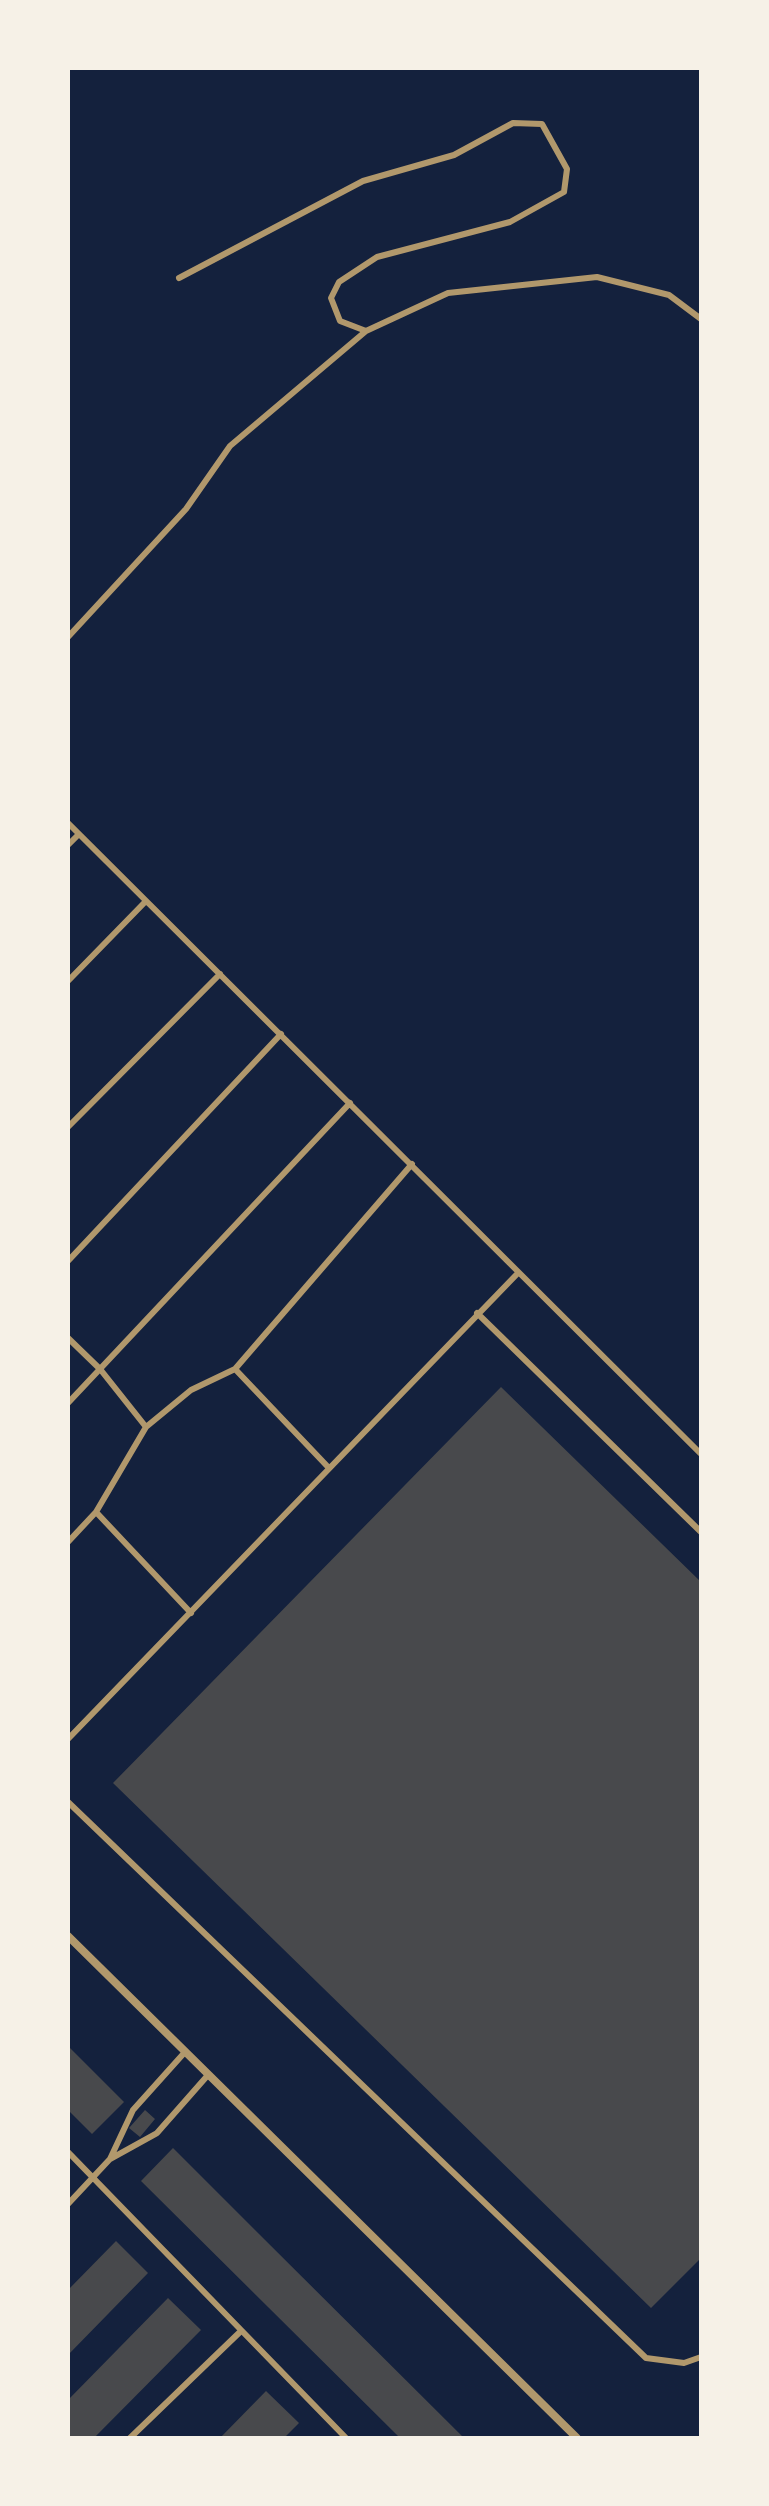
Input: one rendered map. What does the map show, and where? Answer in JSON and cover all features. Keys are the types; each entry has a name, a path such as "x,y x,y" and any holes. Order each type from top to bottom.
{"street":[{"path":"68,1936 577,2438"}],"lane":[{"path":"179,278 363,181 454,155 513,123 542,124 567,169 564,192 510,222 377,257 339,282 331,298 340,321 366,331"},
{"path":"68,637 186,509 230,446 366,331 448,293 597,277 669,295 701,319"},
{"path":"68,823 701,1454"},
{"path":"68,845 79,834"},
{"path":"68,981 146,901"},
{"path":"68,1127 220,974"},
{"path":"68,1261 281,1034"},
{"path":"68,1403 350,1103"},
{"path":"68,1542 96,1512 146,1427 191,1390 235,1369 412,1164"},
{"path":"68,1739 518,1273"},
{"path":"477,1313 701,1532"},
{"path":"68,1338 100,1369 146,1427"},
{"path":"235,1369 328,1467"},
{"path":"96,1512 191,1613"},
{"path":"68,1802 646,2358 684,2363 701,2357"},
{"path":"68,2204 110,2159 133,2110 185,2052"},
{"path":"110,2159 157,2133 208,2075"},
{"path":"68,2152 96,2177 346,2438"},
{"path":"130,2438 241,2331"}],"building":[{"path":"501,1387 701,1582 701,2258 651,2308 113,1783"},
{"path":"68,2046 124,2102 92,2134 68,2110"},
{"path":"145,2110 155,2119 140,2137 129,2128"},
{"path":"173,2148 464,2438 400,2438 141,2181"},
{"path":"116,2241 148,2273 68,2355 68,2290"},
{"path":"168,2298 201,2330 94,2438 68,2438 68,2400"},
{"path":"266,2391 299,2423 284,2438 220,2438"}]}
